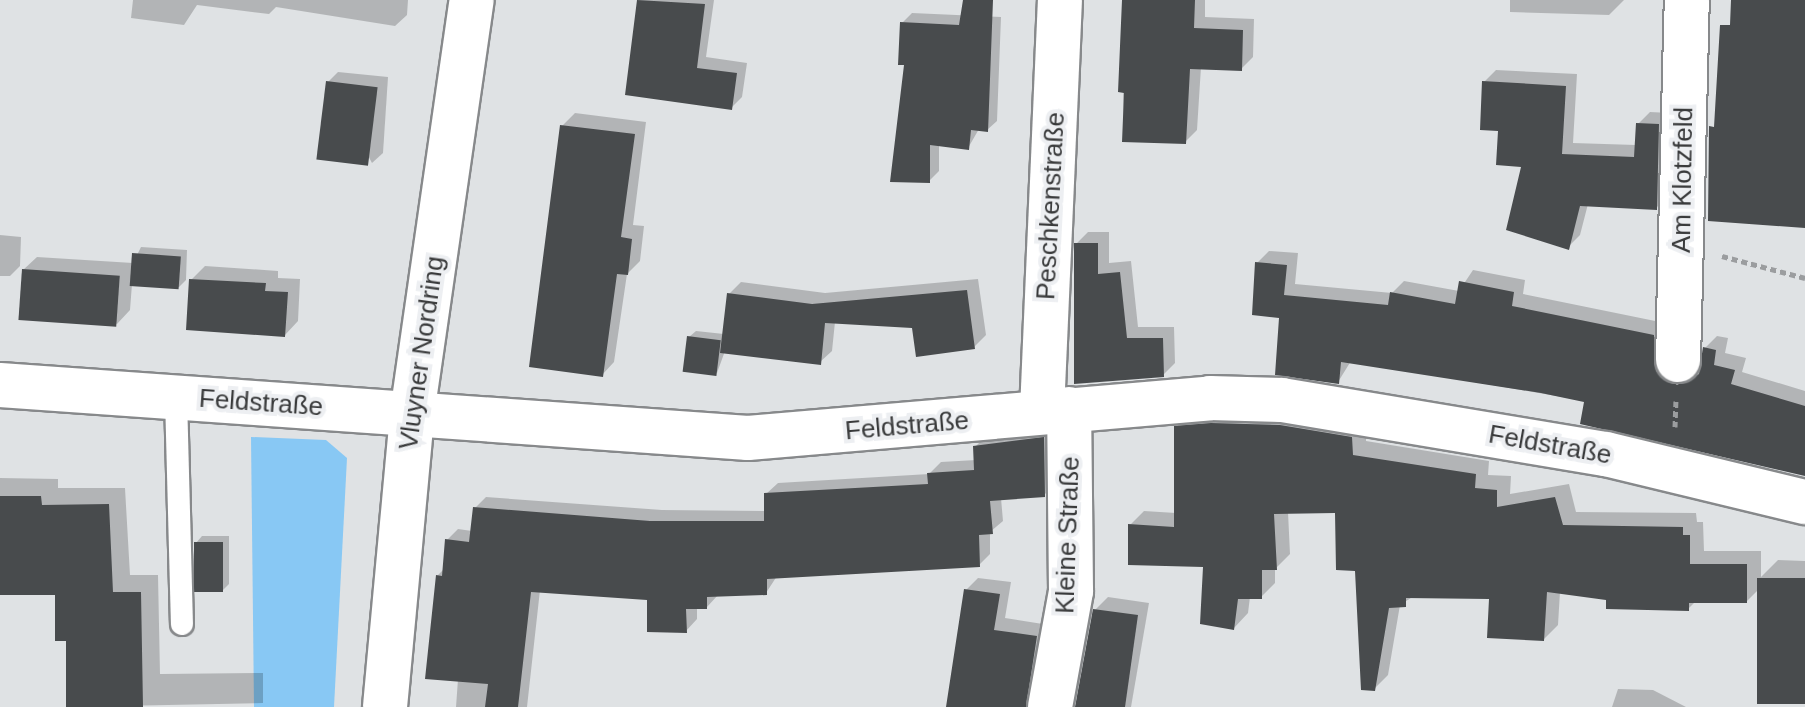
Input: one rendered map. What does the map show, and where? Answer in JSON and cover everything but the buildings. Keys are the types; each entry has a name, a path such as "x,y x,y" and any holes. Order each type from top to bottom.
{"street":[{"name":"Vluyner Nordring","path":"385,707 412,414 472,0"},
{"name":"Peschkenstraße","path":"1055,410 1060,0"},
{"name":"Am Klotzfeld","path":"1678,360 1687,0"},
{"name":"Feldstraße","path":"0,385 748,438 1210,398 1282,400 1673,469 1805,502"},
{"name":"Kleine Straße","path":"1050,707 1071,591 1055,410"}],"lane":[{"path":"176,397 182,624"}],"path":[{"path":"1682,245 1805,278"},
{"path":"1673,469 1678,360"}],"shaded area":[{"path":"251,437 326,440 347,458 334,707 254,707"}]}
